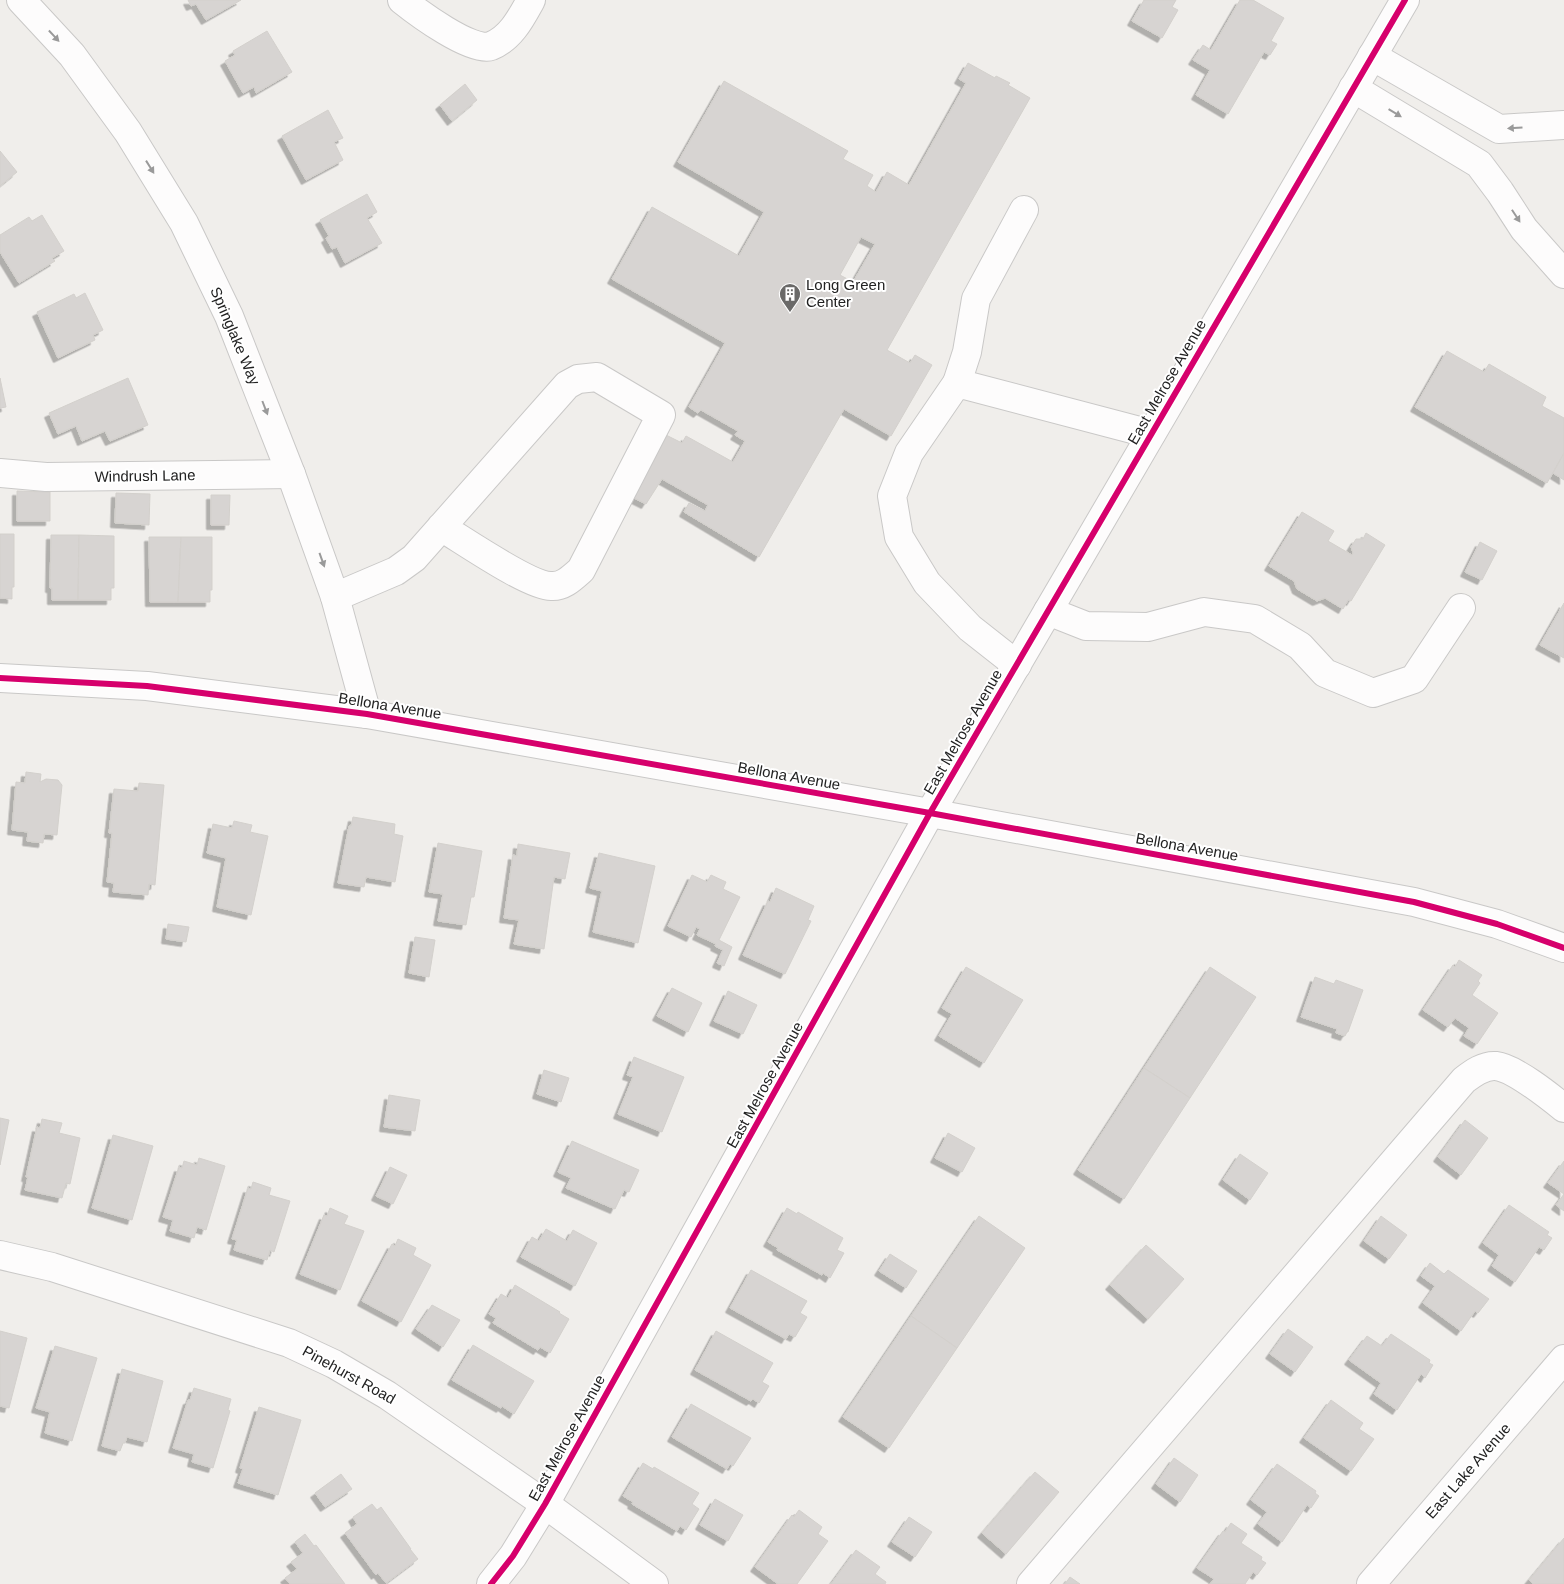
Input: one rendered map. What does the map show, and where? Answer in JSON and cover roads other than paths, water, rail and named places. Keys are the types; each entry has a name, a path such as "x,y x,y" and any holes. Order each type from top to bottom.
{"street":[{"name":"Springlake Way","path":"21,0 78,63 128,132 184,223 229,316 291,474 335,597 366,714"},
{"path":"402,0 451,34 474,44 489,47 506,37 520,20 531,0"},
{"name":"East Melrose Avenue","path":"491,1584 513,1556 545,1504 930,813 1406,0"},
{"path":"1372,56 1499,129 1564,124"},
{"path":"1353,88 1479,164 1524,229 1564,274"},
{"path":"1017,665 970,628 927,583 899,537 892,496 909,453 957,383 967,352 976,299 1024,210"},
{"path":"335,597 396,571 414,558 441,527 566,385 578,378 596,377 661,415 581,570 568,582 551,586 532,582 441,527"},
{"path":"957,383 1151,434"},
{"name":"Windrush Lane","path":"0,472 46,477 291,474"},
{"path":"1048,611 1086,626 1148,627 1204,612 1255,619 1300,646 1325,673 1373,693 1414,679 1461,608"},
{"name":"Bellona Avenue","path":"0,678 146,686 366,714 930,813 1414,902 1497,924 1564,948"},
{"path":"1031,1584 1464,1080 1478,1069 1496,1066 1512,1072 1564,1108"},
{"name":"Pinehurst Road","path":"0,1255 52,1267 289,1343 334,1364 387,1394 545,1504 654,1584"},
{"name":"East Lake Avenue","path":"1371,1584 1564,1359"}],"place":[{"name":"Long Green Center","path":"790,313"}]}
